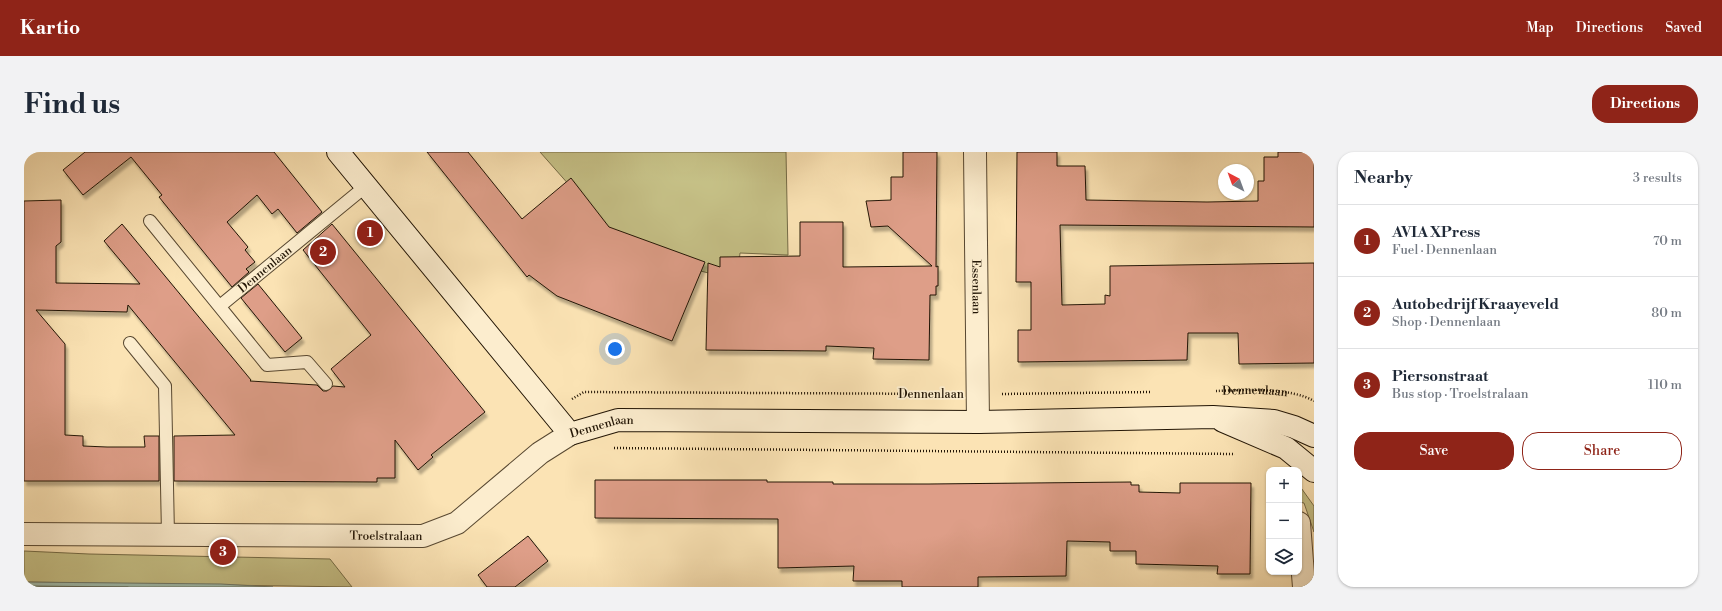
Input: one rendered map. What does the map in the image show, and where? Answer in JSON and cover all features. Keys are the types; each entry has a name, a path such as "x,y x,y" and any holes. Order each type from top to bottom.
{"main road":[{"name":"Dennenlaan","path":"338,152 570,434 618,420 978,422 1213,417 1274,421 1294,427 1314,436"},
{"name":"Essenlaan","path":"975,152 978,422"},
{"name":"Dennenlaan","path":"1213,417 1286,448 1312,464"},
{"name":"Troelstralaan","path":"24,534 423,536 457,523 540,453 570,434"},
{"path":"1300,539 1304,587"}],"lane":[{"name":"Dennenlaan","path":"220,306 366,186"},
{"path":"150,221 267,365 307,362 326,384"},
{"path":"130,342 164,386 168,535"}],"path":[{"name":"Dennenlaan","path":"1213,391 1260,390 1306,396 1314,401"},
{"name":"Dennenlaan","path":"553,414 584,392 978,394 1158,391"},
{"name":"Dennenlaan","path":"606,448 1239,454"}],"shaded area":[{"path":"540,152 786,152 788,255 740,253 737,280 664,262 616,238"},
{"path":"1302,489 1314,506 1314,532 1304,503 1302,503"},
{"path":"24,551 89,554 330,559 352,587 24,582"}],"water":[{"path":"24,582 221,584 273,587 24,587"}],"building":[{"path":"85,152 274,152 322,212 297,233 278,209 272,214 257,195 227,222 248,247 245,250 255,262 246,269 249,272 232,287 159,197 162,195 131,157 83,195 63,170"},
{"path":"427,152 468,152 522,219 571,178 609,227 705,262 672,341 557,296 529,275 527,277"},
{"path":"903,152 937,152 936,267 938,266 938,286 936,286 936,295 930,295 929,360 873,359 874,348 826,346 826,351 706,350 708,263 720,267 720,257 800,256 800,222 843,222 843,267 932,266 888,226 871,227 866,201 891,200 891,177 903,177"},
{"path":"1017,152 1057,152 1057,166 1085,166 1086,200 1207,202 1258,201 1258,181 1264,181 1264,157 1278,157 1278,152 1314,152 1314,227 1060,225 1062,305 1105,304 1105,295 1110,296 1110,266 1314,263 1314,363 1239,364 1238,333 1188,333 1187,360 1018,362 1018,330 1031,330 1031,282 1016,282"},
{"path":"61,200 61,242 56,246 56,283 140,284 104,241 122,224 251,380 250,381 317,385 323,391 327,391 333,386 345,387 331,369 371,335 303,250 332,224 485,412 431,455 433,457 418,470 395,440 395,478 377,478 377,482 174,481 174,436 235,435 128,305 127,312 36,310 65,344 65,435 83,436 83,446 107,447 145,447 144,436 159,436 159,481 24,481 24,201"},
{"path":"258,284 302,338 285,352 241,298"},
{"path":"595,480 767,480 767,482 833,482 833,484 1131,482 1131,485 1139,485 1139,492 1180,493 1180,483 1251,483 1250,574 1217,574 1218,566 1136,564 1136,551 1110,551 1110,542 1067,541 1066,576 978,577 978,587 902,587 902,581 853,581 854,566 778,568 778,519 595,518"},
{"path":"528,536 548,561 515,587 487,587 478,575"}],"place":[{"name":"AVIA XPress","path":"370,233"},
{"name":"Autobedrijf Kraayeveld","path":"323,252"},
{"name":"Piersonstraat","path":"223,552"}]}
